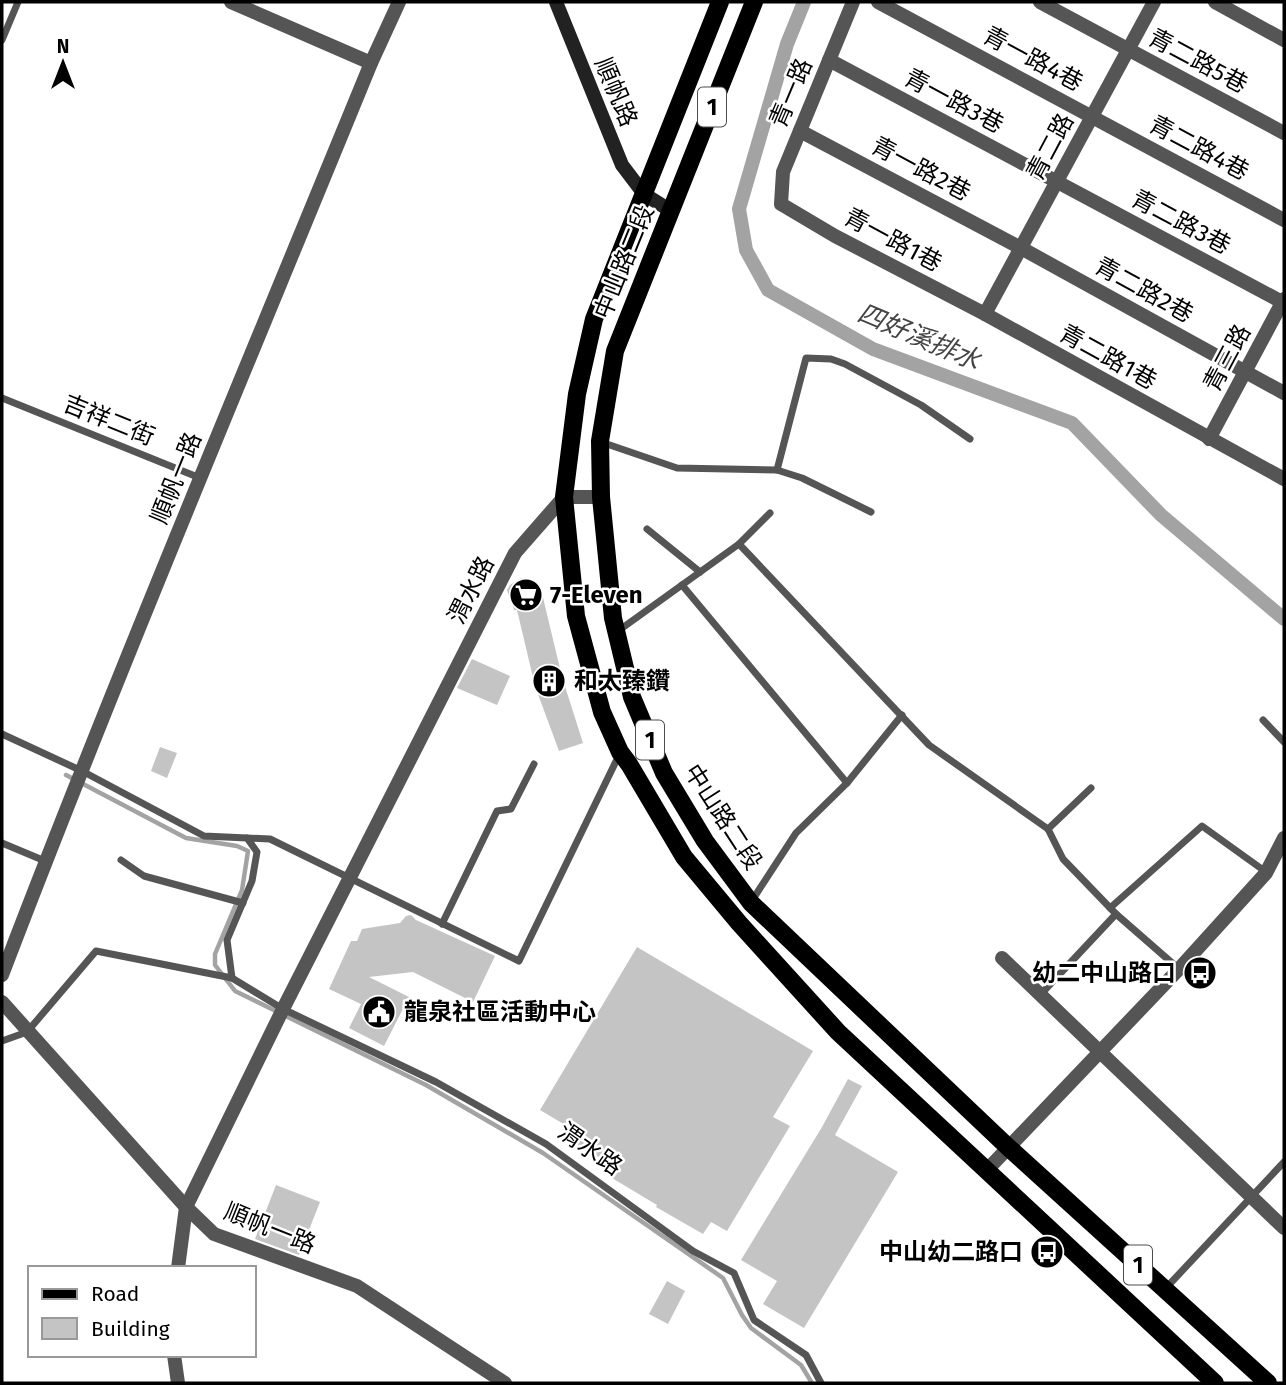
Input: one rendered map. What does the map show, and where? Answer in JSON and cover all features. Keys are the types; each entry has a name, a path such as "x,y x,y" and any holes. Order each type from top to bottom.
{"main road":[{"name":"中山路二段","path":"720,2 594,319 577,394 564,496 576,616 602,712 620,752 684,857 739,923 838,1032 1215,1383"},
{"name":"中山路二段","path":"754,2 615,351 600,441 601,496 613,618 632,697 664,773 705,841 751,903 1008,1147 1268,1383"}],"street":[{"path":"231,2 371,63"},
{"name":"順帆一路","path":"2,975 201,478 371,63 399,2"},
{"name":"順帆路","path":"556,2 622,165 644,194"},
{"name":"青一路","path":"781,204 783,172 853,2"},
{"name":"青一路4巷","path":"878,2 1092,116"},
{"name":"青二路5巷","path":"1040,2 1284,133"},
{"name":"青二路","path":"985,314 1154,2"},
{"path":"1215,2 1284,40"},
{"name":"青一路3巷","path":"830,60 1057,182"},
{"name":"青二路4巷","path":"1092,116 1284,220"},
{"name":"青一路2巷","path":"800,131 1021,248"},
{"name":"青二路3巷","path":"1057,182 1284,302"},
{"path":"644,194 671,211"},
{"name":"青一路1巷","path":"781,204 835,236 985,314"},
{"name":"青二路2巷","path":"1021,248 1284,394"},
{"name":"青三路","path":"1209,439 1284,302"},
{"name":"青二路1巷","path":"985,314 1284,479"},
{"path":"564,496 601,496"},
{"name":"渭水路","path":"178,1266 186,1207 283,1009 515,553 564,496"},
{"path":"986,1171 1179,969 1266,873 1284,838"},
{"path":"1002,958 1284,1228"},
{"name":"順帆一路","path":"2,1002 186,1207 214,1234 357,1286 505,1383"},
{"path":"174,1357 178,1383"}],"lane":[{"path":"2,40 18,2"},
{"path":"777,470 806,358 831,359 845,364 921,405 970,439"},
{"name":"吉祥二街","path":"2,398 201,478"},
{"path":"600,441 677,468 777,470 802,478 871,512"},
{"path":"617,633 740,544 770,513"},
{"path":"647,529 700,572"},
{"path":"740,544 929,745 1048,829 1063,859 1113,911 1179,969"},
{"path":"682,585 847,783"},
{"path":"751,903 796,833 847,783 902,715"},
{"path":"1263,720 1284,742"},
{"path":"2,734 204,835 270,839 519,961 620,752"},
{"path":"442,924 497,811 511,808 534,764"},
{"path":"1048,829 1091,788"},
{"path":"1040,995 1113,911 1202,826 1266,873"},
{"path":"232,978 227,940 252,881 257,852 247,838"},
{"path":"2,843 46,861"},
{"path":"121,860 144,876 243,903"},
{"name":"渭水路","path":"2,1041 27,1032 96,951 232,978 283,1009 436,1082 546,1144 693,1251 734,1273 754,1320 806,1355 821,1383"},
{"path":"1164,1289 1284,1162"}],"building":[{"name":"和太臻鑽","path":"521,578 533,579 540,585 562,677 583,743 559,751 535,686 517,610 514,610 507,590"},
{"path":"472,659 510,676 497,705 457,688"},
{"path":"160,747 177,753 167,778 151,771"},
{"path":"411,915 416,920 495,956 473,1002 413,972 369,977 409,997 384,1046 349,1028 361,1004 329,989 351,941 357,941 362,929 400,923 406,916"},
{"path":"637,947 813,1051 773,1117 790,1126 727,1231 711,1222 703,1234 656,1207 657,1205 612,1178 618,1168 576,1144 582,1135 540,1110"},
{"path":"848,1079 862,1086 835,1135 898,1172 804,1328 763,1304 777,1281 741,1260"},
{"path":"276,1185 320,1202 299,1255 255,1239"},
{"path":"667,1281 685,1291 668,1324 649,1314"}],"waterway":[{"name":"四好溪排水","path":"804,2 787,44 739,209 746,250 768,290 873,349 1072,423 1161,515 1284,619"},
{"path":"66,775 186,838 237,846 248,851 242,890 215,954 215,965 235,991 426,1085 543,1153 723,1278 751,1328 801,1365 812,1383"}],"place":[{"name":"7-Eleven","path":"526,595"},
{"name":"和太臻鑽","path":"549,681"},
{"name":"幼二中山路口","path":"1200,973"},
{"name":"龍泉社區活動中心","path":"379,1012"},
{"name":"中山幼二路口","path":"1047,1252"}]}
